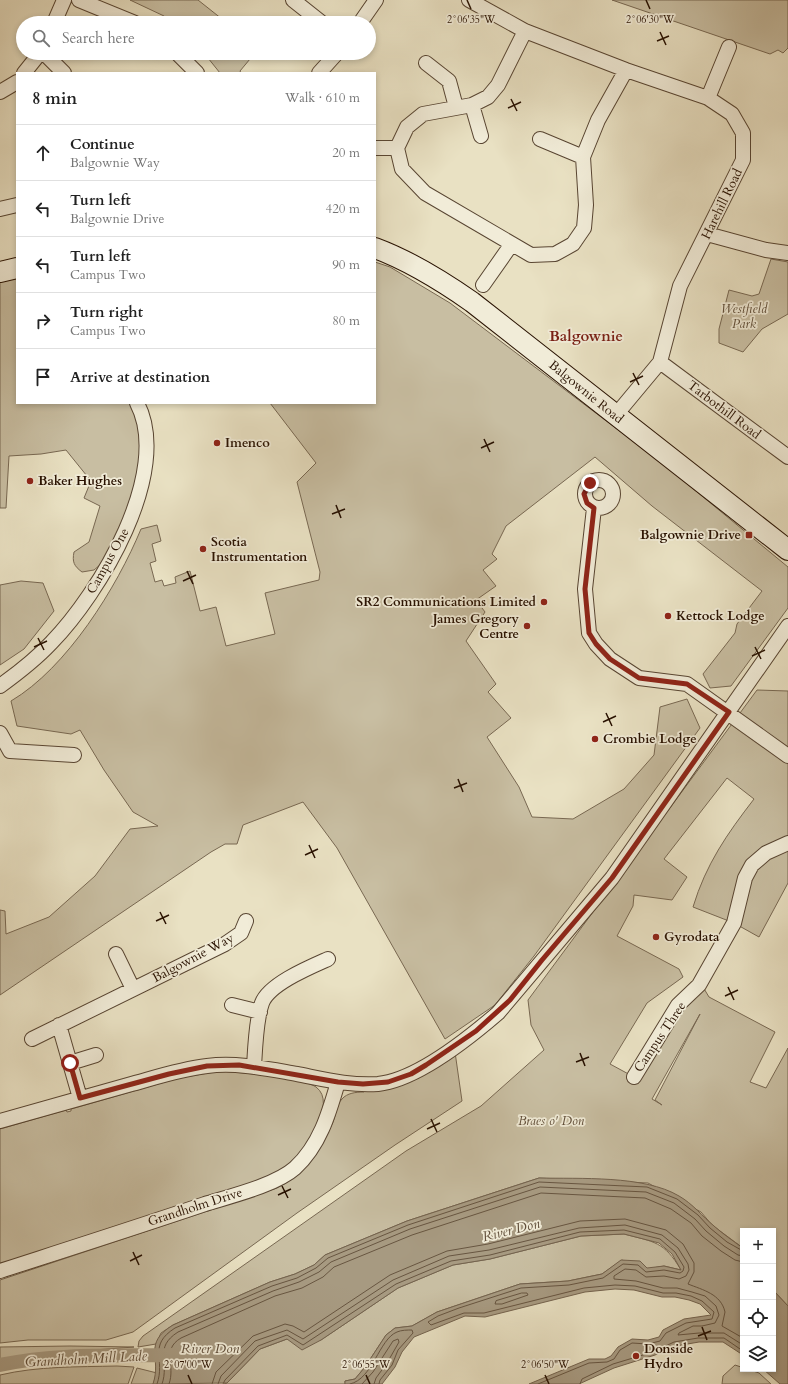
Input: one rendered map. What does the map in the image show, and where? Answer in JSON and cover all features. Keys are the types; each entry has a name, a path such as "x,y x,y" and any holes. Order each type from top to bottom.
{"street":[{"path":"57,16 64,0"},
{"path":"79,0 118,16"},
{"path":"293,0 313,16"},
{"path":"365,16 376,0"},
{"name":"Harehill Road","path":"470,0 525,31 626,70 708,98 732,114 742,133 743,160 680,286 660,362 615,416"},
{"path":"525,31 498,85 488,97 472,105 423,114 407,127 397,148 402,169 425,193 511,245 531,255 555,254 573,244 584,228 586,205 583,156 598,120 626,70"},
{"path":"708,98 729,47"},
{"path":"25,72 34,60"},
{"path":"51,60 63,72"},
{"path":"184,60 196,72"},
{"path":"320,72 331,60"},
{"path":"426,63 449,81 456,107"},
{"path":"0,92 16,83"},
{"path":"472,105 481,136"},
{"path":"540,139 583,156"},
{"path":"376,148 397,148"},
{"path":"0,209 16,205"},
{"path":"707,234 766,250 788,253"},
{"path":"483,285 511,245"},
{"name":"Balgownie Road","path":"376,248 391,254 453,289 788,550"},
{"path":"0,272 16,268"},
{"name":"Tarbothill Road","path":"660,362 788,456"},
{"name":"Campus One","path":"0,686 32,662 52,642 84,603 115,552 132,517 142,481 146,452 146,432 141,411 138,404"},
{"path":"594,508 585,589 589,633 596,644 610,659 639,678 687,684 729,712 788,756"},
{"path":"0,1121 190,1068 223,1064 254,1067 338,1082 377,1084 411,1074 456,1046 498,1013 612,878 788,626"},
{"path":"0,734 10,751 74,755"},
{"name":"Campus Three","path":"634,1077 678,1005 700,985 734,923 745,878 752,866 766,853 788,843"},
{"name":"Balgownie Way","path":"32,1040 59,1025 225,944 241,933 246,921"},
{"path":"116,954 133,989"},
{"path":"254,1067 262,1003 271,991 297,974 328,959"},
{"path":"232,1005 260,1012"},
{"path":"59,1025 80,1098"},
{"path":"70,1063 96,1055"},
{"name":"Grandholm Drive","path":"0,1271 239,1193 285,1175 294,1168 314,1144 330,1112 338,1082"}],"green space":[{"path":"130,0 198,0 218,16 164,16"},
{"path":"612,0 788,0 788,48 783,53 778,50 770,54"},
{"path":"210,60 249,60 240,72 219,72"},
{"name":"Westfield Park","path":"771,259 788,262 788,314 762,329 743,352 719,343 719,329 729,290 752,296 759,294"},
{"path":"376,262 390,267 450,303 662,463 788,567 788,608 731,686 710,688 703,674 735,633 737,624 762,591 652,506 595,457 506,526 492,554 497,559 483,570 496,586 476,600 485,612 466,641 496,684 488,692 511,718 487,737 519,787 532,817 573,819 624,789 654,755 660,707 687,699 700,728 534,956 495,1005 445,1039 337,848 303,802 243,825 237,844 225,844 211,852 0,995 0,910 5,911 6,934 49,917 95,876 130,829 158,826 133,812 104,770 80,730 71,734 17,726 11,701 32,687 52,668 88,624 118,576 141,529 157,525 161,541 152,544 156,561 150,563 155,582 162,580 164,586 176,583 175,577 190,571 200,611 216,607 226,646 275,634 265,593 319,580 320,572 297,482 316,463 271,404 376,404"},
{"path":"16,268 16,404 137,404 146,452 115,552 94,570 82,572 74,564 73,555 74,552 89,542 100,506 84,498 91,481 66,450 41,454 9,456 6,508 0,508 0,272"},
{"path":"21,581 43,583 54,611 24,649 0,665 0,585"},
{"name":"Braes o' Don","path":"757,690 788,691 788,883 759,937 734,923 693,907 704,877 718,850 754,799 727,778 664,859 687,877 672,900 634,895 633,906 617,936 679,969 683,977 647,1003 610,1064 634,1077 685,1007 703,987 709,997 775,1032 750,1082 766,1088 788,1048 788,1306 776,1293 776,1228 740,1228 740,1246 712,1225 701,1212 648,1183 539,1178 407,1221 325,1255 314,1265 295,1274 270,1282 173,1325 161,1333 156,1344 138,1347 139,1341 143,1336 406,1151 481,1106 544,1050 531,1025 528,1000","holes":["700,1014 655,1100 662,1105 652,1099"]},
{"path":"455,1052 462,1101 395,1145 297,1213 133,1332 106,1340 28,1340 0,1343 0,1280 277,1188 296,1176 311,1160 323,1142 333,1122 338,1104 346,1095 364,1092 365,1089"},
{"path":"220,1071 270,1076 298,1081 316,1087 322,1094 323,1104 317,1126 304,1147 291,1163 271,1177 0,1266 0,1129 66,1110 67,1112 71,1111 71,1109 179,1078"},
{"path":"624,1234 657,1244 669,1253 681,1270 664,1266 647,1269 622,1260 602,1274 568,1281 520,1284 437,1312 412,1326 395,1328 386,1335 365,1367 355,1379 345,1381 345,1384 224,1384 227,1383 260,1349 287,1339 321,1340 398,1288 453,1265 490,1259 581,1236"},
{"path":"0,1347 134,1347 81,1351 0,1361"},
{"path":"735,1365 740,1367 740,1372 759,1373 771,1384 722,1384 723,1376"},
{"path":"117,1366 134,1367 128,1384 0,1384 0,1375 14,1372 58,1368"},
{"path":"137,1368 157,1373 153,1384 131,1384"}],"water":[{"name":"River Don","path":"539,1178 630,1181 665,1189 689,1203 717,1229 740,1246 740,1353 723,1342 699,1342 676,1346 655,1355 614,1368 579,1384 529,1384 589,1359 605,1359 611,1356 618,1347 632,1339 648,1340 659,1337 663,1330 684,1319 711,1315 700,1304 689,1300 675,1297 662,1297 634,1290 615,1289 585,1292 485,1317 465,1316 414,1337 402,1352 395,1367 382,1384 345,1384 345,1381 355,1379 365,1367 386,1335 395,1328 412,1326 437,1312 520,1284 568,1281 602,1274 621,1260 640,1261 647,1268 664,1266 681,1270 672,1254 659,1243 624,1234 581,1236 490,1259 453,1265 398,1288 321,1340 302,1350 287,1339 260,1349 227,1383 153,1384 156,1366 155,1345 158,1338 173,1325 270,1282 295,1274 314,1265 325,1255 407,1221"},
{"path":"776,1293 788,1306 788,1384 780,1384 766,1372 776,1372"}],"waterway":[{"name":"Grandholm Mill Lade","path":"0,1365 21,1361 64,1357 173,1355"}],"place":[{"name":"Imenco","path":"217,443"},
{"name":"Baker Hughes","path":"30,481"},
{"name":"Balgownie Drive","path":"749,535"},
{"name":"Scotia Instrumentation","path":"203,549"},
{"name":"SR2 Communications Limited","path":"544,602"},
{"name":"Kettock Lodge","path":"668,616"},
{"name":"James Gregory Centre","path":"527,626"},
{"name":"Crombie Lodge","path":"595,739"},
{"name":"Gyrodata","path":"656,937"},
{"name":"Donside Hydro","path":"636,1356"}],"district":[{"name":"Balgownie","path":"586,336"}],"route":[{"path":"70,1063 80,1098 190,1068 223,1064 288,1072 338,1082 377,1084 411,1074 426,1065 456,1046 488,1022 510,1000 612,878 729,712 687,684 639,678 610,659 597,646 589,633 585,608 585,589 586,567 591,544 594,508 587,503 584,494 590,483"}]}
